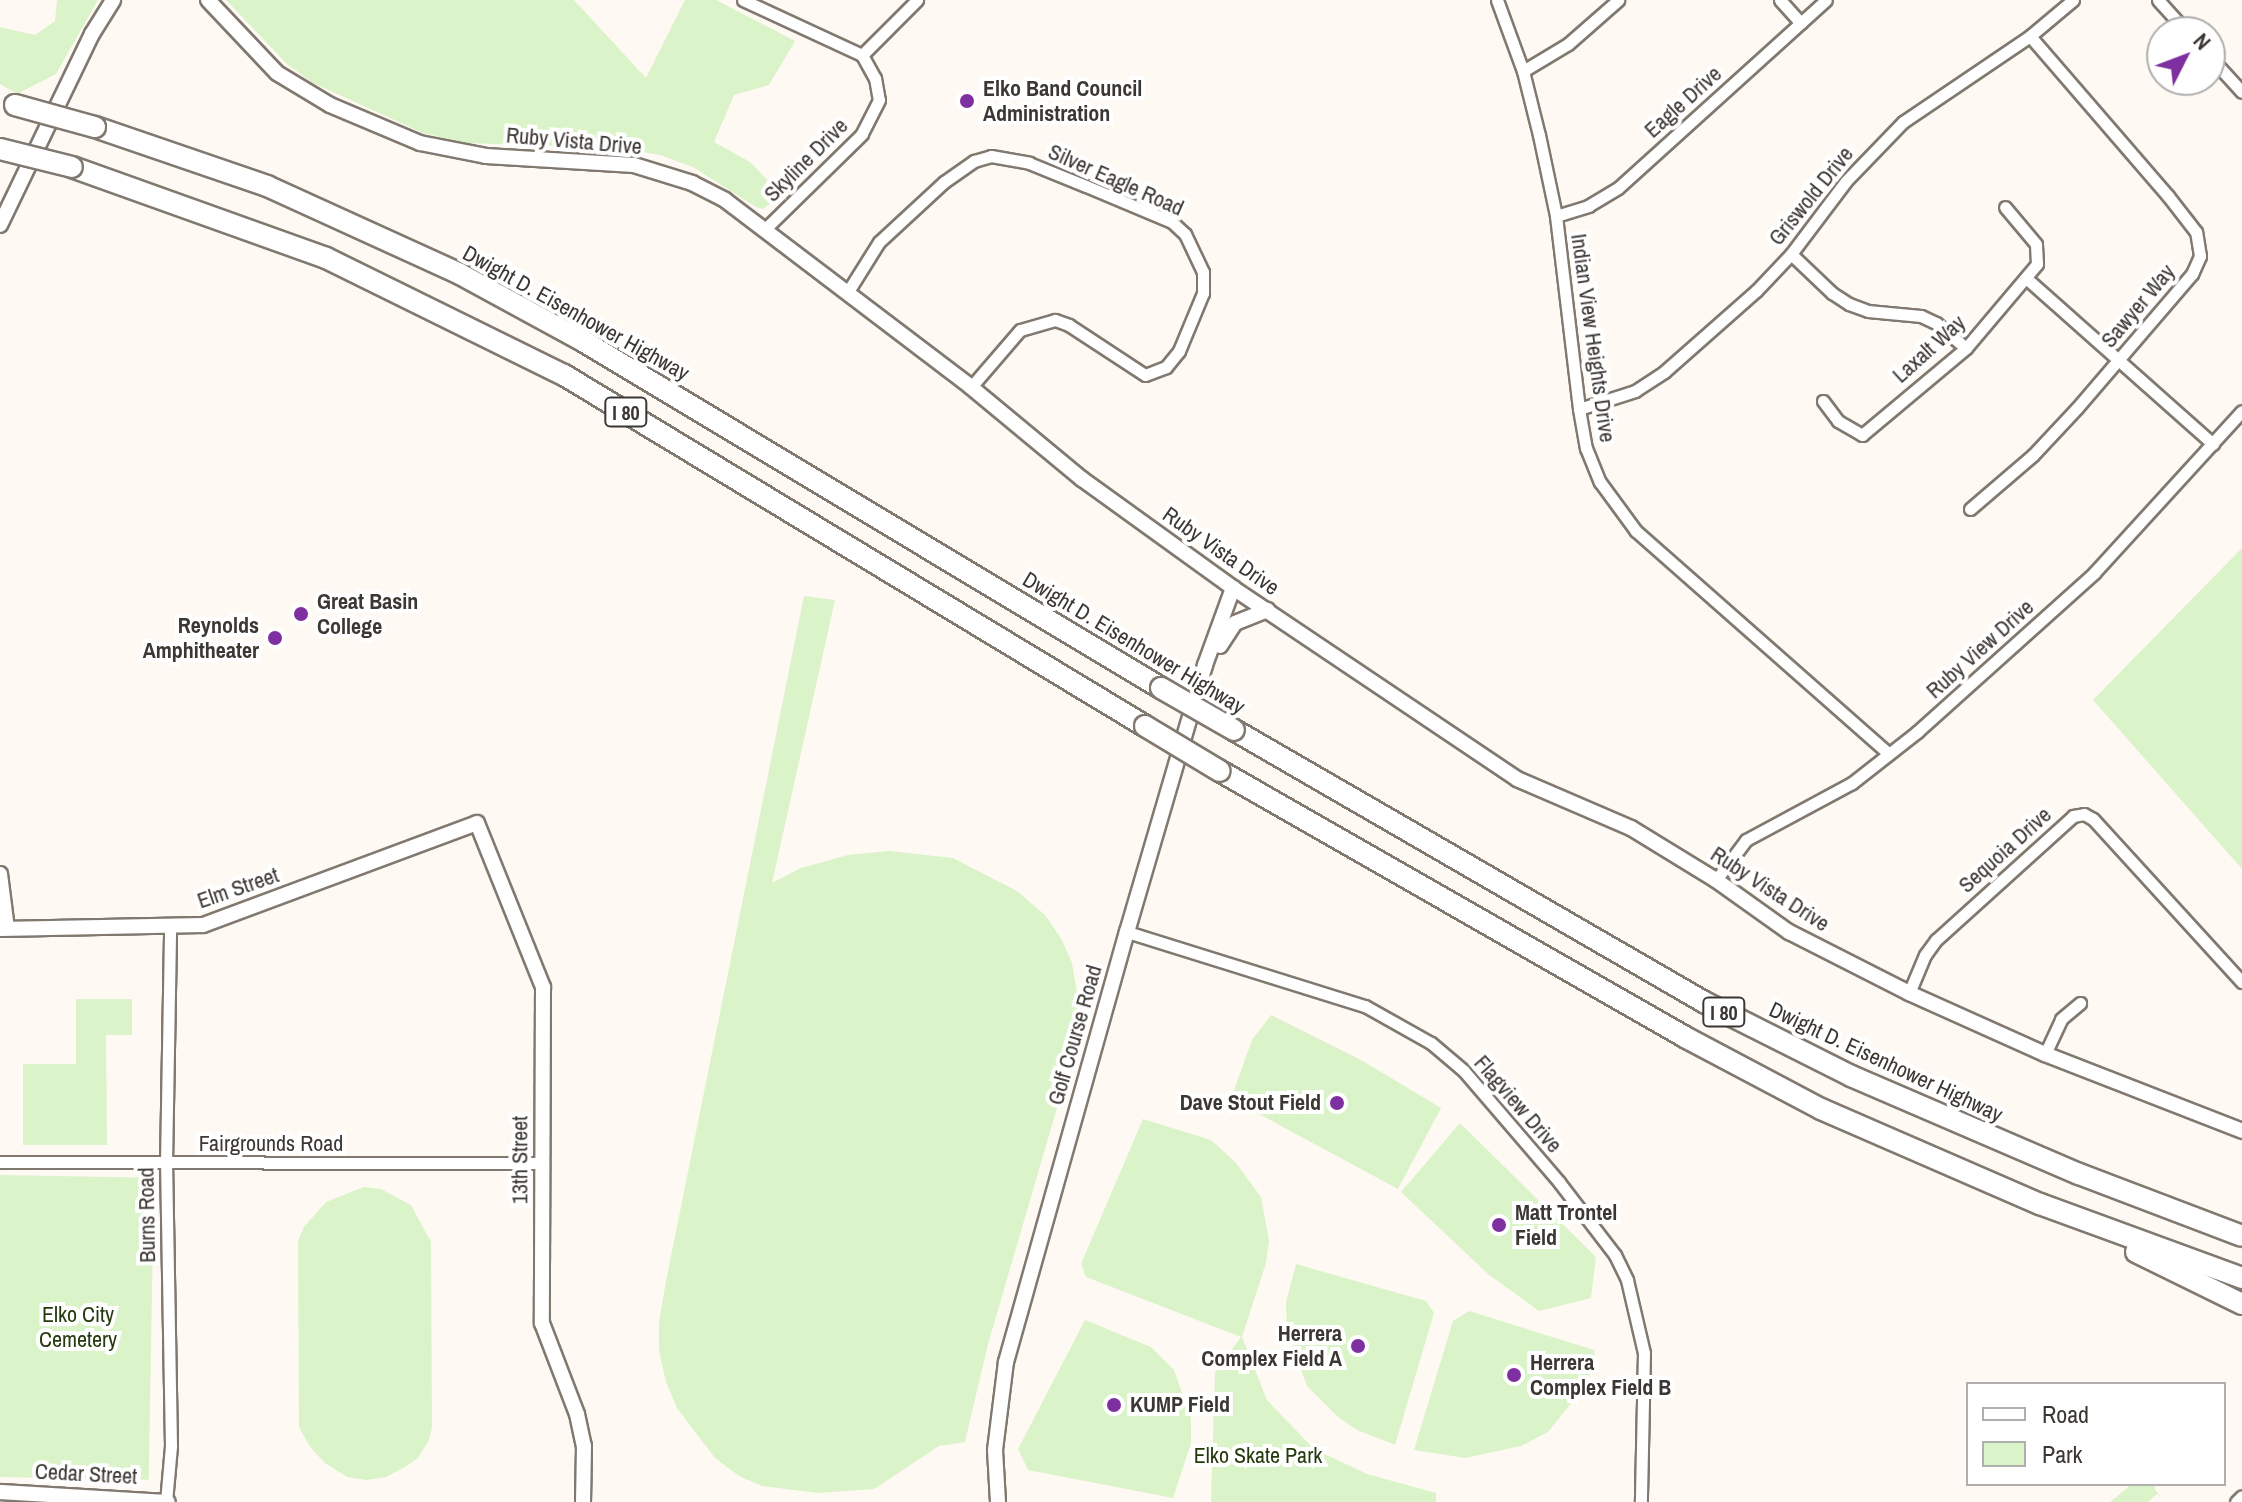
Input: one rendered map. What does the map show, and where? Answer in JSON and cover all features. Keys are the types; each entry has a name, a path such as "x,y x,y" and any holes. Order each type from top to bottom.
{"highway":[{"name":"Dwight D. Eisenhower Highway","path":"8,103 95,127 267,186 460,274 583,341 1161,688 1664,980 1851,1076 2079,1174 2242,1236"},
{"name":"I 80","path":"0,149 72,167 326,258 564,375 1220,771 1712,1052 1821,1109 2040,1204 2242,1278"},
{"path":"2040,1204 2242,1304"}],"street":[{"path":"0,225 92,34 113,0"},
{"name":"Ruby Vista Drive","path":"208,0 277,73 330,105 420,143 486,156 610,162 660,171 725,200 971,387 1082,479 1233,588 1517,779 1544,794 1631,828 1716,880 1789,932 1909,993 2045,1054 2242,1131"},
{"path":"743,0 764,4 862,55 917,0"},
{"name":"Indian View Heights Drive","path":"1497,0 1523,71 1556,216 1579,409 1592,465 1624,518 1889,754"},
{"path":"1523,71 1568,44 1618,0"},
{"path":"1780,0 1801,23"},
{"name":"Eagle Drive","path":"1556,216 1588,206 1618,188 1826,0"},
{"name":"Griswold Drive","path":"1579,409 1635,391 1652,381 1756,291 1791,254 1836,192 1903,122 2030,36 2073,0"},
{"path":"2158,0 2172,16"},
{"name":"Sawyer Way","path":"1970,509 2033,455 2192,274 2200,256 2196,232 2030,36"},
{"name":"Skyline Drive","path":"764,230 847,150 872,120 878,109 878,91 871,66 862,55"},
{"path":"2226,74 2242,92"},
{"name":"Silver Eagle Road","path":"847,293 879,242 944,182 974,161 991,156 1029,163 1172,222 1185,234 1203,272 1203,293 1179,351 1166,367 1145,375 1069,325 1055,320 1020,330 971,387"},
{"name":"Laxalt Way","path":"1823,401 1838,421 1862,435 1966,348 2037,264 2036,244 2005,207"},
{"path":"1791,254 1832,293 1849,304 1868,311 1921,316 1936,323 1966,348"},
{"path":"2026,278 2213,444"},
{"name":"Ruby View Drive","path":"1716,880 1746,840 1852,783 2094,573 2242,411"},
{"name":"Golf Course Road","path":"998,1502 995,1450 1006,1362 1197,693 1233,588"},
{"path":"1197,693 1230,626 1267,610"},
{"name":"Sequoia Drive","path":"1909,993 1925,955 1936,940 2073,816 2084,814 2093,819 2242,982"},
{"name":"Elm Street","path":"4,929 170,928 219,920 477,823"},
{"name":"13th Street","path":"477,823 543,987 542,1323 577,1414 584,1446 583,1502"},
{"path":"0,874 4,929"},
{"name":"Burns Road","path":"167,1502 171,1446 166,1164 170,928"},
{"name":"Flagview Drive","path":"1127,932 1365,1006 1431,1043 1464,1071 1559,1182 1615,1255 1627,1280 1644,1353 1641,1502"},
{"path":"2045,1054 2061,1019 2080,1003"},
{"name":"Fairgrounds Road","path":"0,1162 542,1163"},
{"name":"Cedar Street","path":"0,1492 22,1497 167,1502"},
{"path":"2236,1502 2242,1496"}],"green space":[{"path":"57,0 98,0 56,74 17,94 0,84 0,27 35,35 55,21"},
{"path":"226,0 574,0 646,78 685,0 716,0 795,41 769,85 734,95 714,142 750,162 782,195 763,209 756,207 693,167 660,155 620,148 466,143 423,133 313,83 287,64"},
{"path":"2242,548 2242,869 2093,700"},
{"path":"804,596 835,600 772,883 801,868 848,855 889,851 953,858 1017,891 1045,915 1062,940 1072,963 1078,999 1078,1030 1071,1060 988,1344 965,1442 939,1446 874,1489 818,1493 762,1486 739,1476 715,1458 677,1408 666,1382 659,1350 659,1322 666,1281"},
{"path":"76,999 132,999 132,1035 106,1035 107,1145 23,1145 23,1064 76,1064"},
{"name":"Dave Stout Field","path":"1271,1015 1361,1060 1441,1108 1398,1189 1231,1099 1252,1040"},
{"name":"Elko Skate Park","path":"1143,1119 1211,1140 1235,1162 1261,1197 1269,1240 1266,1263 1242,1337 1267,1400 1314,1449 1367,1474 1436,1493 1436,1502 1211,1502 1215,1373 1241,1337 1086,1277 1081,1264"},
{"name":"Matt Trontel Field","path":"1460,1123 1596,1257 1591,1298 1539,1311 1488,1274 1401,1192"},
{"name":"Elko City Cemetery","path":"0,1175 154,1178 149,1480 0,1477"},
{"path":"364,1187 381,1189 411,1205 431,1242 432,1428 418,1458 386,1477 367,1480 347,1477 325,1463 310,1447 299,1427 298,1241 304,1227 326,1202"},
{"name":"Herrera Complex Field A","path":"1296,1264 1426,1301 1434,1313 1395,1445 1357,1430 1338,1417 1307,1386 1287,1333 1286,1302"},
{"name":"Herrera Complex Field B","path":"1469,1311 1594,1350 1596,1363 1585,1386 1548,1432 1521,1446 1465,1458 1414,1450 1453,1321"},
{"name":"KUMP Field","path":"1085,1320 1151,1347 1174,1370 1191,1418 1191,1443 1173,1498 1028,1470 1018,1449"},
{"path":"2130,1486 2156,1486 2154,1488 2161,1497 2157,1494 2148,1502 2110,1502"}],"place":[{"name":"Elko Band Council Administration","path":"967,101"},
{"name":"Great Basin College","path":"301,614"},
{"name":"Reynolds Amphitheater","path":"275,638"},
{"name":"Dave Stout Field","path":"1337,1103"},
{"name":"Matt Trontel Field","path":"1499,1225"},
{"name":"Herrera Complex Field A","path":"1358,1346"},
{"name":"Herrera Complex Field B","path":"1514,1375"},
{"name":"KUMP Field","path":"1114,1405"}]}
